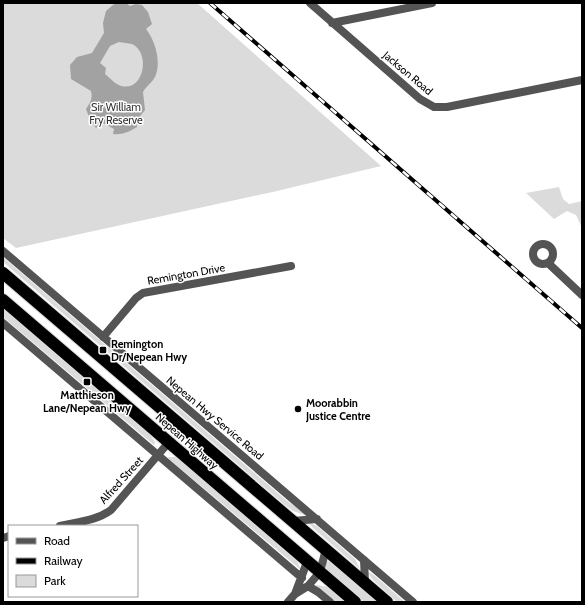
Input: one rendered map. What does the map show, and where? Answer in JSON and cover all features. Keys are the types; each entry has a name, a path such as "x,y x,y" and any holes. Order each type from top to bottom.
{"highway":[{"name":"Nepean Highway","path":"3,273 388,602"},
{"name":"Nepean Highway","path":"3,300 354,602"}],"street":[{"name":"Jackson Road","path":"310,3 420,99 434,107 446,107 582,80"},
{"path":"332,23 432,3"},
{"name":"Nepean Hwy Service Road","path":"3,251 413,602"},
{"path":"548,263 582,295"},
{"name":"Remington Drive","path":"103,337 136,298 143,294 291,266"},
{"path":"3,323 302,578"},
{"name":"Alfred Street","path":"64,525 96,518 111,510 169,442"},
{"path":"293,521 317,519"},
{"path":"288,602 295,594 308,586 320,572 326,549"},
{"path":"364,560 364,582"},
{"path":"295,594 307,562"},
{"path":"308,586 330,602"}],"green space":[{"name":"Sir William Fry Reserve","path":"3,3 197,3 381,166 277,191 16,248 3,238"},
{"path":"559,187 563,199 569,204 582,201 582,228 576,215 567,211 554,219 526,193"},
{"path":"3,257 286,500 310,517 293,511 285,505 3,262"},
{"path":"3,309 150,435 155,442 154,445 3,317"},
{"path":"168,457 176,457 297,561 301,570 169,459"},
{"path":"308,522 317,526 355,559 360,569 313,528"},
{"path":"327,561 377,602 364,602 327,570 325,562"},
{"path":"369,572 405,602 397,602 373,580 368,573"},
{"path":"317,585 328,587 345,602 335,602 315,587"}],"shaded area":[{"path":"117,3 126,3 130,6 136,4 142,5 148,12 152,24 146,29 155,45 158,59 155,77 143,92 145,110 138,120 137,127 125,133 119,134 113,134 114,129 101,122 96,128 90,120 86,109 90,103 92,94 91,91 71,79 70,65 77,57 92,53 104,33 103,23 106,11","holes":["119,42 132,44 142,55 143,63 140,78 129,86 121,86 115,82 105,74 106,68 100,63 110,46"]}],"railway":[{"path":"210,3 582,328"}],"place":[{"name":"Remington Dr/Nepean Hwy","path":"103,350"},
{"name":"Matthieson Lane/Nepean Hwy","path":"87,382"},
{"name":"Moorabbin Justice Centre","path":"298,409"}]}
